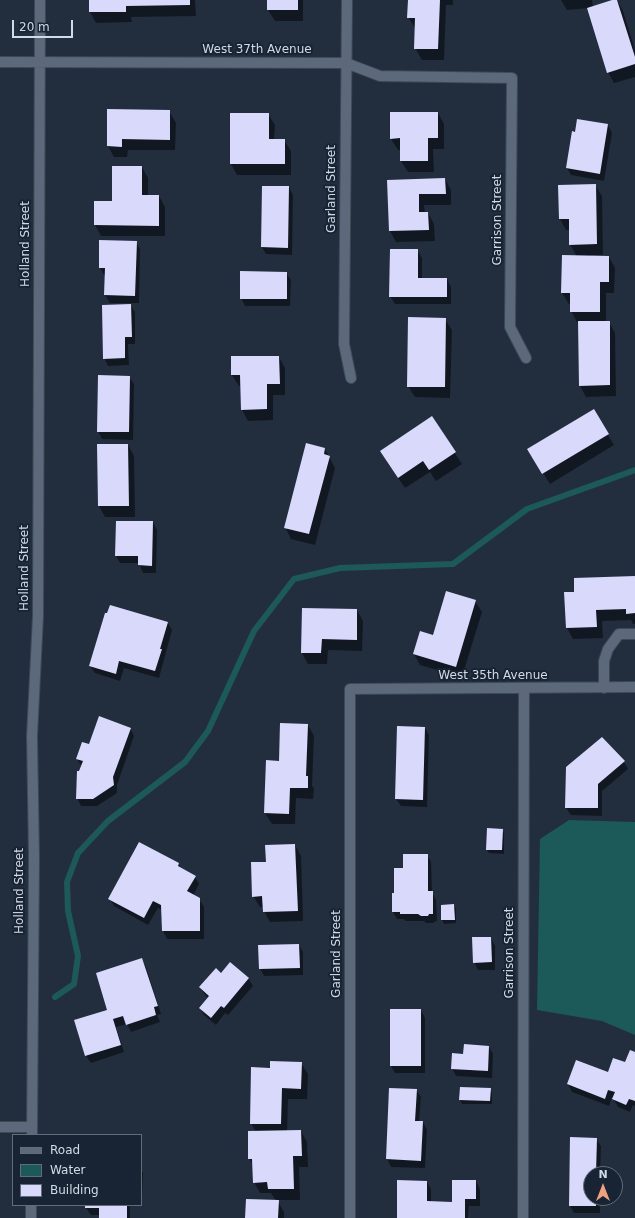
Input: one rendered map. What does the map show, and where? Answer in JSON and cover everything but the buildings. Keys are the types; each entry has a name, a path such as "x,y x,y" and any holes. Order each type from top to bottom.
{"street":[{"name":"Holland Street","path":"32,1131 34,857 32,729 38,616 40,0"},
{"name":"Garland Street","path":"347,0 344,344 351,378"},
{"name":"West 37th Avenue","path":"0,62 346,63 380,76 512,78"},
{"name":"Garrison Street","path":"512,78 510,327 526,358"},
{"path":"604,688 604,661 608,649 619,634 635,634"},
{"name":"West 35th Avenue","path":"350,689 524,689 635,687"},
{"name":"Garland Street","path":"350,689 350,1218"},
{"name":"Garrison Street","path":"523,1218 524,689"},
{"path":"0,1127 32,1131"},
{"path":"31,1206 31,1218"}],"water":[{"path":"569,820 635,822 635,1035 602,1021 537,1010 540,839"}],"waterway":[{"path":"55,997 74,984 78,956 68,911 67,882 78,853 108,821 185,762 208,731 254,631 294,579 340,568 453,564 527,509 635,470"}]}
